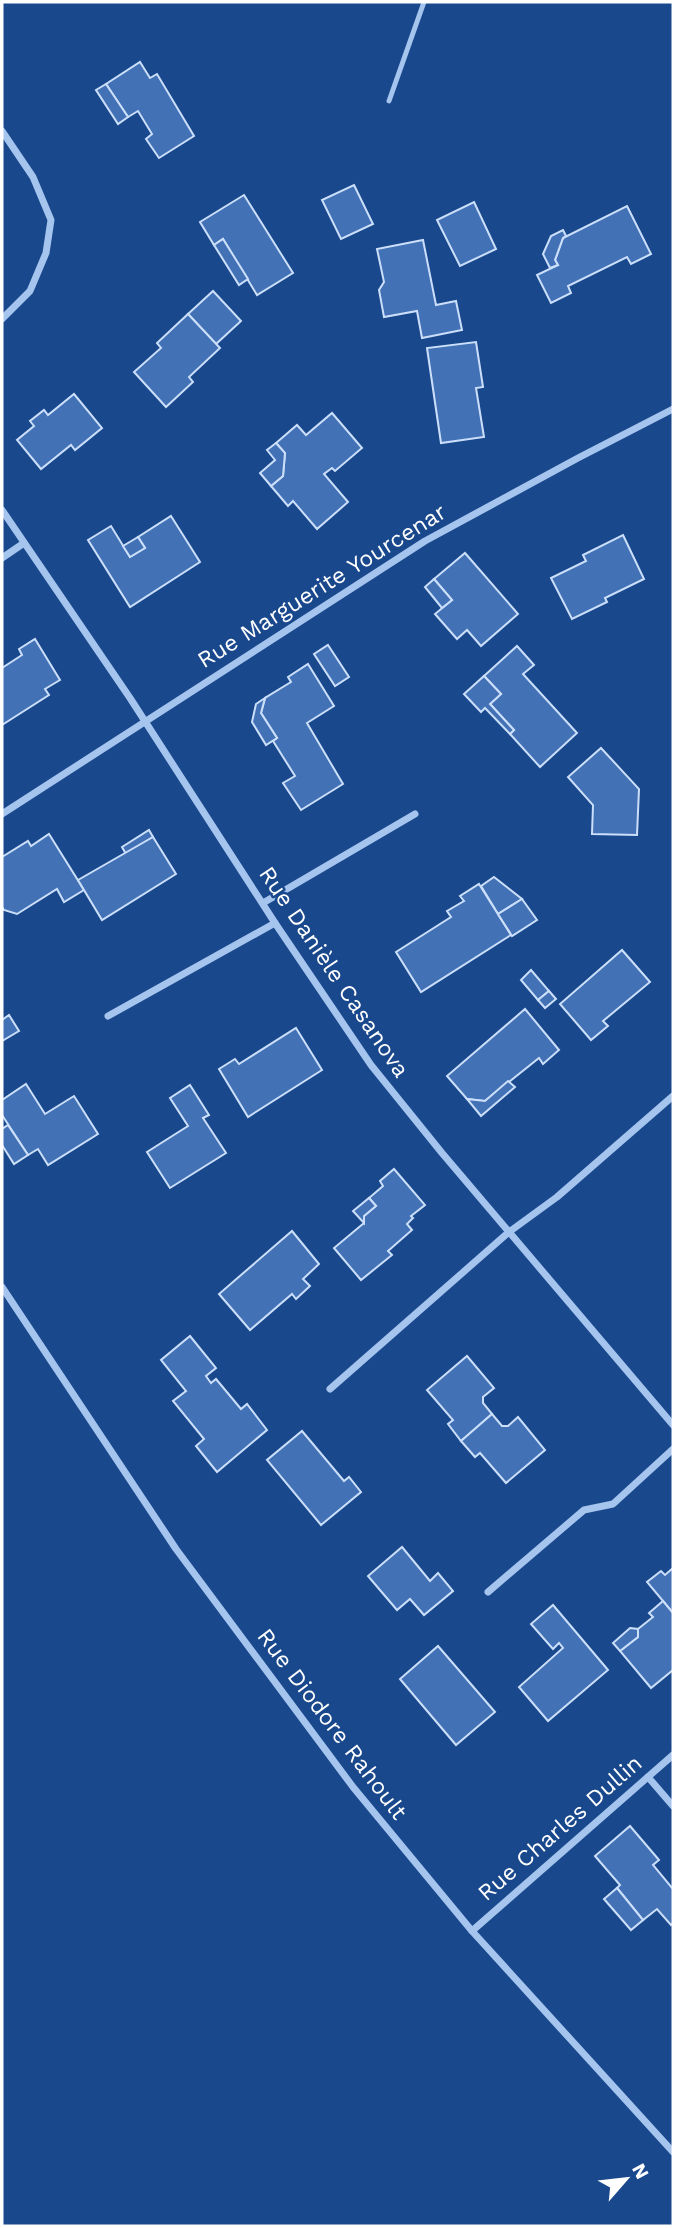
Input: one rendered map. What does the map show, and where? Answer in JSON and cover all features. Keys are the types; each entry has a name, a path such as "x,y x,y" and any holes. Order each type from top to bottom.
{"street":[{"path":"2,131 33,177 51,220 47,253 30,290 2,319"},
{"name":"Rue Marguerite Yourcenar","path":"2,814 425,541 578,457 673,410"},
{"name":"Rue Danièle Casanova","path":"2,510 145,721 275,923 371,1065 673,1425"},
{"path":"2,558 24,543"},
{"path":"262,903 415,814"},
{"path":"107,1016 275,923"},
{"path":"330,1389 509,1232 557,1197 673,1096"},
{"name":"Rue Diodore Rahoult","path":"2,1287 184,1559 353,1787 472,1931 673,2152"},
{"path":"488,1592 584,1510 613,1504 673,1449"},
{"name":"Rue Charles Dullin","path":"472,1931 673,1755"},
{"path":"648,1777 673,1806"}],"lane":[{"path":"389,101 424,2"}],"building":[{"path":"140,62 150,78 157,74 194,136 159,158 146,139 152,134 138,111 128,117 106,84"},
{"path":"106,84 128,117 118,124 96,90"},
{"path":"354,185 373,224 341,239 322,200"},
{"path":"244,195 293,273 257,295 223,239 214,245 200,222"},
{"path":"474,202 496,249 460,266 437,220"},
{"path":"627,206 651,254 631,264 627,257 568,286 571,293 551,303 537,275 558,265 555,260 563,238"},
{"path":"563,230 566,236 555,260 558,265 550,268 543,254 551,236"},
{"path":"223,239 248,279 239,285 214,245"},
{"path":"423,240 436,305 456,301 462,330 422,338 417,311 384,317 379,290 384,282 377,249"},
{"path":"213,291 241,321 216,344 188,314"},
{"path":"188,314 220,348 189,377 193,382 166,407 134,372 161,348 157,343"},
{"path":"476,342 483,387 476,388 484,437 441,443 427,348"},
{"path":"74,394 102,428 75,450 71,445 41,469 17,440 34,426 30,421 44,410 48,415"},
{"path":"332,413 362,448 335,471 332,468 324,474 348,502 317,529 293,501 288,506 271,486 283,476 285,453 276,443 297,425 306,435"},
{"path":"276,443 285,453 283,476 271,486 260,473 275,460 267,450"},
{"path":"171,516 200,562 130,607 88,540 111,526 130,557 145,548 138,537"},
{"path":"623,535 644,579 605,598 607,602 572,619 551,578 586,561 583,555"},
{"path":"138,537 145,548 130,557 123,546"},
{"path":"465,553 518,614 481,646 467,630 457,639 435,614 452,600 434,579"},
{"path":"434,579 452,600 442,608 425,587"},
{"path":"35,639 60,680 45,689 49,695 2,725 2,668 22,655 19,649"},
{"path":"328,645 349,677 335,686 314,654"},
{"path":"517,646 534,665 523,674 577,733 540,767 510,734 514,730 490,704 501,694 484,676"},
{"path":"308,664 334,706 307,723 343,784 301,810 283,783 295,776 273,741 277,738 261,713 265,698 291,682 288,677"},
{"path":"484,676 501,694 490,704 514,730 510,734 485,708 481,712 464,694"},
{"path":"265,698 261,713 277,738 266,745 252,722 256,704"},
{"path":"601,748 639,789 637,835 592,834 593,805 568,777"},
{"path":"149,830 153,837 126,854 122,847"},
{"path":"49,834 84,890 64,902 57,889 17,914 4,910 2,857 28,841 31,846"},
{"path":"153,837 176,874 102,920 78,880"},
{"path":"494,877 522,899 498,914 481,886"},
{"path":"479,884 511,935 421,992 396,952 451,917 447,911 464,901 460,896"},
{"path":"522,899 537,920 512,936 498,914"},
{"path":"622,950 650,982 603,1021 608,1026 591,1040 560,1004"},
{"path":"531,970 549,991 538,1000 521,980"},
{"path":"549,991 556,999 545,1008 538,1000"},
{"path":"525,1009 559,1050 543,1064 539,1058 485,1101 467,1099 447,1076"},
{"path":"9,1015 19,1031 2,1041 2,1020"},
{"path":"296,1028 322,1070 248,1117 219,1069 235,1059 239,1064"},
{"path":"508,1081 515,1087 481,1116 467,1099 485,1101"},
{"path":"26,1084 45,1114 74,1096 98,1134 48,1165 38,1149 28,1155 2,1115 2,1100"},
{"path":"190,1085 209,1115 203,1118 226,1153 170,1188 147,1152 188,1126 170,1098"},
{"path":"8,1125 28,1155 14,1164 2,1145 2,1129"},
{"path":"394,1169 425,1205 411,1216 413,1218 407,1224 412,1230 388,1251 392,1255 361,1280 334,1248 364,1223 364,1216 376,1206 369,1198 383,1186 380,1181"},
{"path":"369,1198 376,1206 364,1216 364,1223 353,1211"},
{"path":"292,1231 319,1264 303,1279 310,1286 296,1299 292,1294 250,1330 219,1294"},
{"path":"190,1336 216,1368 206,1376 211,1383 216,1379 241,1409 247,1404 267,1430 217,1472 196,1446 204,1439 173,1401 186,1391 161,1360"},
{"path":"467,1356 494,1388 483,1397 483,1403 492,1414 461,1441 448,1424 453,1420 427,1390"},
{"path":"492,1414 502,1426 508,1426 518,1417 545,1450 506,1483 480,1453 475,1457 461,1441"},
{"path":"302,1431 344,1481 349,1477 361,1492 321,1525 267,1460"},
{"path":"402,1547 430,1581 438,1573 453,1591 424,1615 410,1599 397,1610 368,1576"},
{"path":"673,1568 673,1613 647,1582 661,1571 665,1575"},
{"path":"663,1601 673,1613 673,1670 651,1688 620,1651 638,1637 638,1629 653,1617 649,1613"},
{"path":"553,1605 608,1670 548,1721 519,1687 563,1648 559,1643 553,1649 531,1624"},
{"path":"630,1628 638,1629 638,1637 620,1651 613,1643"},
{"path":"438,1646 495,1712 456,1745 400,1679"},
{"path":"630,1826 659,1860 653,1865 673,1889 671,1925 657,1909 643,1920 617,1888 620,1885 595,1856"},
{"path":"617,1888 643,1920 631,1930 604,1899"}]}
